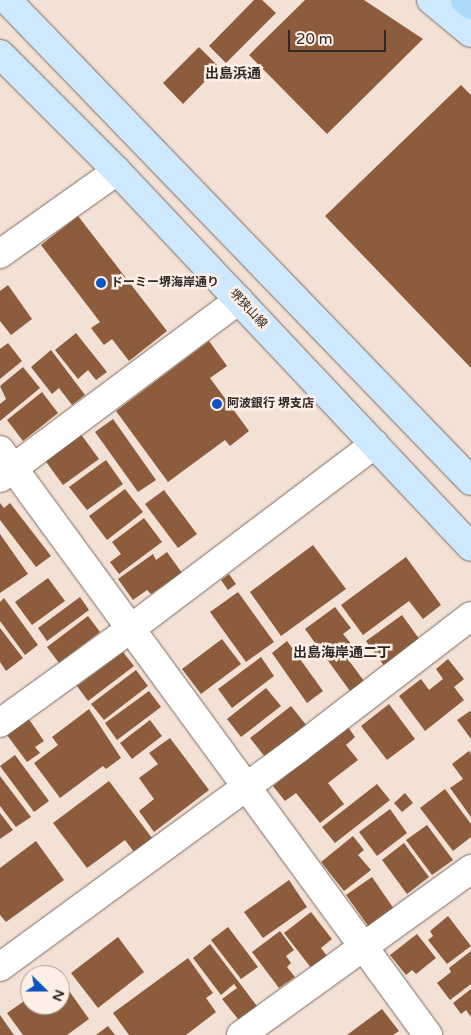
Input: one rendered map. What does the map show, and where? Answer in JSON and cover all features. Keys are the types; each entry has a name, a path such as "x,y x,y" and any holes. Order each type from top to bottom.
{"highway":[{"path":"465,0 471,5"}],"main road":[{"path":"8,0 471,481"},
{"path":"431,0 471,33"},
{"name":"堺狭山線","path":"0,54 117,171 471,547"}],"street":[{"path":"0,254 117,171"},
{"path":"239,300 4,466 247,786 428,1035"},
{"path":"0,723 130,630 375,444"},
{"path":"0,967 247,786 471,616"},
{"path":"241,1035 471,869"}],"building":[{"path":"254,0 262,0 276,13 226,63 209,46"},
{"path":"305,0 364,0 423,39 327,134 249,55"},
{"path":"199,47 219,67 183,104 163,83"},
{"path":"461,85 471,95 471,368 325,216"},
{"name":"ドーミー堺海岸通り","path":"78,216 167,331 129,361 112,339 104,345 91,328 100,322 41,245"},
{"path":"8,285 32,319 11,335 0,321 0,291"},
{"path":"76,333 107,372 96,380 88,370 78,379 55,350"},
{"path":"209,341 227,366 210,378 249,431 230,446 225,440 168,482 116,411"},
{"path":"8,343 22,361 0,379 0,349"},
{"path":"51,350 85,395 72,405 59,388 52,394 31,367"},
{"path":"23,367 40,388 0,421 0,404 6,399 0,386"},
{"path":"42,392 58,413 23,441 7,420"},
{"path":"113,419 156,480 138,492 95,432"},
{"path":"80,433 99,459 63,485 44,459"},
{"path":"106,460 123,484 87,510 69,487"},
{"path":"125,489 143,512 107,540 89,516"},
{"path":"164,490 197,534 178,548 145,504"},
{"path":"0,503 4,508 10,503 51,556 36,567 0,520"},
{"path":"144,518 162,542 119,574 110,562 121,554 112,542"},
{"path":"0,534 28,574 0,593"},
{"path":"313,545 346,589 281,636 250,592"},
{"path":"167,552 182,573 151,594 147,590 133,600 118,579 153,554 156,560"},
{"path":"406,557 441,605 423,619 409,601 363,635 341,605"},
{"path":"229,574 236,584 228,590 221,580"},
{"path":"48,578 65,601 32,625 15,602"},
{"path":"238,592 274,642 246,662 210,612"},
{"path":"80,597 89,610 47,641 38,628"},
{"path":"4,598 38,645 25,655 0,621 0,602"},
{"path":"335,607 351,628 343,634 357,651 347,658 364,681 350,691 305,629"},
{"path":"402,615 420,640 385,667 366,641"},
{"path":"88,616 100,632 59,663 47,647"},
{"path":"0,628 23,658 6,671 0,662"},
{"path":"222,639 241,664 201,694 182,669"},
{"path":"287,641 323,691 307,703 272,653"},
{"path":"123,652 134,666 88,701 77,686"},
{"path":"261,657 274,676 232,708 218,689"},
{"path":"448,659 464,679 454,687 464,700 425,731 399,696 421,679 429,690 443,679 436,669"},
{"path":"136,670 148,686 104,720 91,704"},
{"path":"266,688 281,706 241,737 227,719"},
{"path":"149,691 161,707 117,740 105,723"},
{"path":"389,704 415,739 387,760 361,726"},
{"path":"291,706 307,726 265,757 250,738"},
{"path":"89,709 121,758 106,769 103,766 60,798 34,763 58,745 52,737"},
{"path":"471,712 471,739 457,720"},
{"path":"28,718 44,741 35,747 40,753 27,762 7,735"},
{"path":"150,720 162,736 132,759 120,743"},
{"path":"348,727 355,737 346,745 358,760 328,783 344,804 320,823 296,793 285,801 273,786"},
{"path":"170,738 209,790 154,832 139,811 154,799 139,778 158,764 149,753"},
{"path":"469,751 471,754 471,817 450,788 463,779 452,764"},
{"path":"15,755 49,801 34,812 0,766"},
{"path":"0,776 31,817 16,827 0,806"},
{"path":"109,781 152,838 134,852 125,840 87,868 53,823"},
{"path":"377,784 390,800 335,843 322,827"},
{"path":"445,789 471,824 471,837 453,851 420,808"},
{"path":"405,793 413,803 402,812 394,803"},
{"path":"390,809 407,833 377,856 359,832"},
{"path":"0,813 13,830 0,839"},
{"path":"427,825 453,860 432,875 406,840"},
{"path":"353,836 364,850 358,855 371,870 344,891 321,862"},
{"path":"36,841 64,880 6,922 0,915 0,868"},
{"path":"404,843 429,877 407,894 382,860"},
{"path":"372,877 394,909 369,927 346,895"},
{"path":"289,880 307,907 263,938 244,912"},
{"path":"311,912 332,939 321,948 327,956 312,969 284,933"},
{"path":"448,916 471,946 447,964 428,940 433,936 430,931"},
{"path":"228,927 258,967 241,979 211,940"},
{"path":"280,931 294,950 286,956 291,963 287,967 295,977 279,988 252,952"},
{"path":"417,934 436,958 416,974 412,970 406,975 390,955"},
{"path":"118,937 144,972 98,1008 71,973"},
{"path":"210,944 260,1010 242,1024 222,999 237,988 234,984 221,995 193,958"},
{"path":"471,951 471,984 450,1000 437,983 451,972 449,968"},
{"path":"188,958 213,993 206,998 216,1012 186,1035 129,1035 113,1013"},
{"path":"471,989 471,1017 466,1010 461,1014 453,1003"},
{"path":"70,992 89,1019 67,1035 23,1035 7,1013 20,1004 20,1015 70,1015"},
{"path":"382,1009 399,1031 393,1035 347,1035"},
{"path":"0,1015 14,1035 0,1035"},
{"path":"108,1026 115,1035 96,1035"}],"place":[{"name":"ドーミー堺海岸通り","path":"101,283"},
{"name":"阿波銀行 堺支店","path":"217,404"}],"district":[{"name":"出島浜通","path":"233,74"},
{"name":"出島海岸通二丁","path":"342,653"}]}
